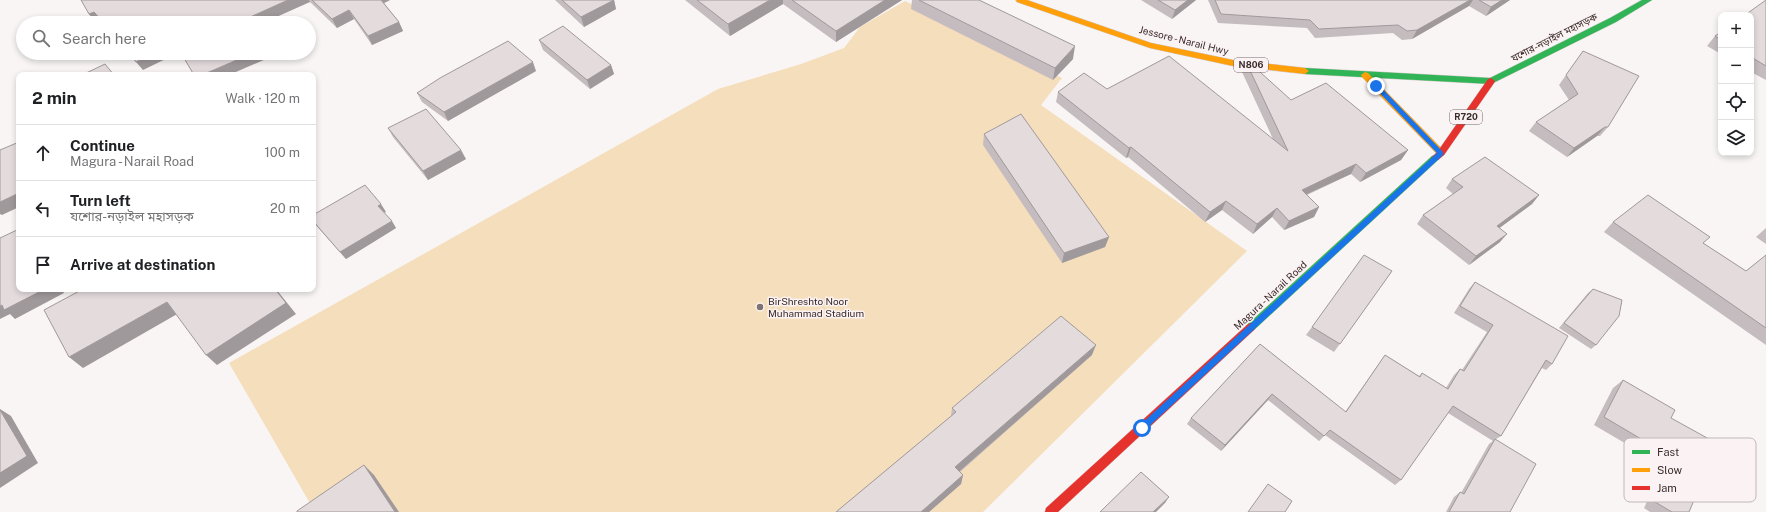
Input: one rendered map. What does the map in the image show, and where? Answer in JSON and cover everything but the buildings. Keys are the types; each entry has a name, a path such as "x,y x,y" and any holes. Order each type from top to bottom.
{"main road":[{"name":"Jessore - Narail Hwy","path":"1020,0 1150,45 1233,64 1318,72 1491,81"},
{"name":"যশোর-নড়াইল মহাসড়ক","path":"1491,81 1612,20 1648,0"},
{"path":"1365,74 1441,153"},
{"name":"Magura - Narail Road","path":"1050,512 1441,153 1491,81"}],"shaded area":[{"name":"BirShreshto Noor Muhammad Stadium","path":"905,1 1062,78 1041,105 1247,251 983,512 315,512 229,363 718,89 801,64 844,48 860,27"}],"traffic: fast":[{"path":"1305,71 1491,81 1613,20 1648,0"},
{"path":"1251,327 1435,158"}],"traffic: slow":[{"path":"1020,0 1150,45 1233,63 1305,71"},
{"path":"1365,75 1441,153"}],"traffic: jam":[{"path":"1435,158 1441,153 1491,81"},
{"path":"1050,512 1251,327"}],"place":[{"name":"BirShreshto Noor Muhammad Stadium","path":"760,307"}],"route":[{"path":"1142,428 1441,153 1376,86"}]}
